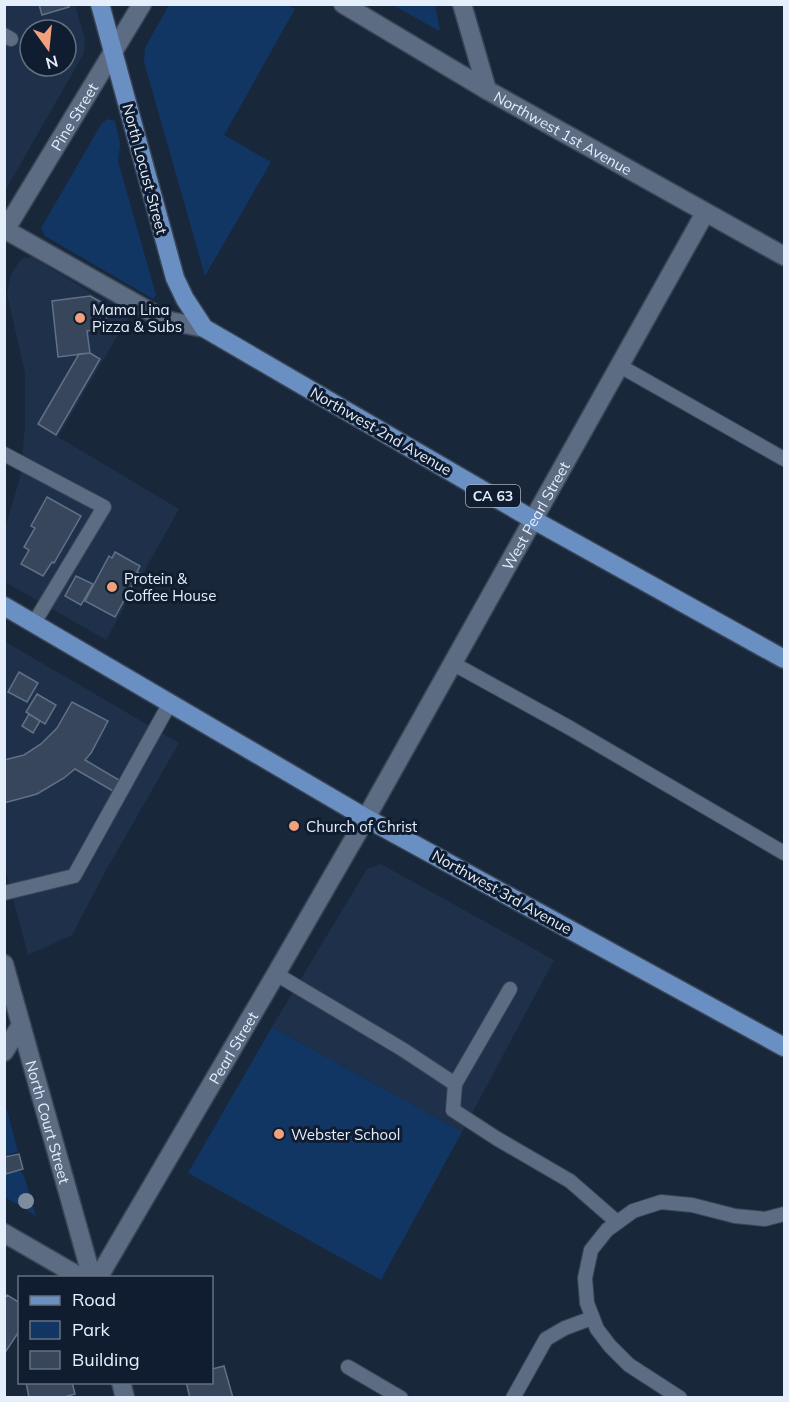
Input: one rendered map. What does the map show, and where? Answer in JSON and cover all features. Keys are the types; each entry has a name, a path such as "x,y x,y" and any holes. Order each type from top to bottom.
{"main road":[{"name":"North Locust Street","path":"100,4 175,278 185,299 204,328"},
{"name":"Northwest 2nd Avenue","path":"204,328 532,519 784,659"},
{"name":"Northwest 3rd Avenue","path":"4,606 366,818 784,1047"}],"street":[{"name":"Pine Street","path":"5,230 142,4"},
{"name":"Northwest 1st Avenue","path":"343,4 487,90 784,256"},
{"path":"462,4 487,90"},
{"name":"West Pearl Street","path":"366,818 705,213"},
{"name":"Northwest 2nd Avenue","path":"5,230 165,320 204,328"},
{"name":"Pearl Street","path":"99,1276 366,818"},
{"name":"North Court Street","path":"4,964 91,1276"},
{"path":"4,1052 21,1026"},
{"path":"4,1233 79,1276"}],"lane":[{"path":"620,366 784,459"},
{"path":"4,454 104,507 34,623"},
{"path":"452,663 570,728 784,853"},
{"path":"4,893 74,876 170,703"},
{"path":"276,974 402,1049 455,1084"},
{"path":"510,989 455,1084 453,1110 570,1181 617,1222"},
{"path":"680,1398 629,1365 597,1329 587,1303 585,1278 591,1250 607,1230 633,1210 661,1202 692,1205 735,1216 765,1219 784,1214"},
{"path":"513,1398 546,1339 565,1328 592,1318"},
{"path":"348,1367 401,1398"}],"shaded area":[{"path":"5,5 75,5 85,40 84,53 78,63 78,18 18,18 18,78 70,78 5,191"},
{"path":"32,257 129,316 58,437 179,509 106,640 5,582 5,527 21,474 25,424 25,373 7,294 11,274 21,259"},
{"path":"4,641 179,743 105,872 72,935 28,955 5,868"},
{"path":"381,864 554,960 462,1132 272,1027 367,869"}],"green space":[{"path":"169,5 287,5 295,9 224,135 271,162 205,276 144,62 145,48"},
{"path":"393,5 435,5 440,30 437,30"},
{"path":"108,119 115,121 120,144 118,161 156,295 153,299 45,236 41,228 102,123"},
{"path":"272,1027 462,1132 381,1280 188,1173"},
{"path":"5,1110 7,1110 18,1152 5,1155"},
{"path":"20,1171 24,1176 36,1216 5,1197 5,1175"}],"building":[{"path":"39,4 68,4 69,7 42,15"},
{"name":"Mama Lina Pizza & Subs","path":"90,296 112,308 100,329 87,331 90,353 58,357 52,301"},
{"path":"90,353 100,359 56,435 38,424 79,354"},
{"path":"47,497 81,516 54,563 52,562 43,576 21,564 29,550 24,547 35,528 31,526"},
{"name":"Protein & Coffee House","path":"115,552 140,566 137,572 139,573 115,617 85,601 109,556 112,558"},
{"path":"76,576 93,584 81,605 65,596"},
{"path":"19,672 38,683 27,702 8,692"},
{"path":"37,694 56,705 45,724 26,712"},
{"path":"72,702 108,721 85,760 119,780 113,791 75,769 37,794 4,803 4,760 24,755 41,744 57,728"},
{"path":"29,714 40,721 33,733 22,726"},
{"path":"19,1154 23,1169 6,1174 4,1157"},
{"path":"7,1295 18,1302 18,1333 4,1354 4,1299"},
{"path":"224,1366 233,1398 190,1398 186,1384 213,1384 213,1369"},
{"path":"26,1384 72,1384 75,1394 61,1398 29,1398"}],"place":[{"name":"Mama Lina Pizza & Subs","path":"80,318"},
{"name":"Protein & Coffee House","path":"112,587"},
{"name":"Church of Christ","path":"294,826"},
{"name":"Webster School","path":"279,1134"}]}
